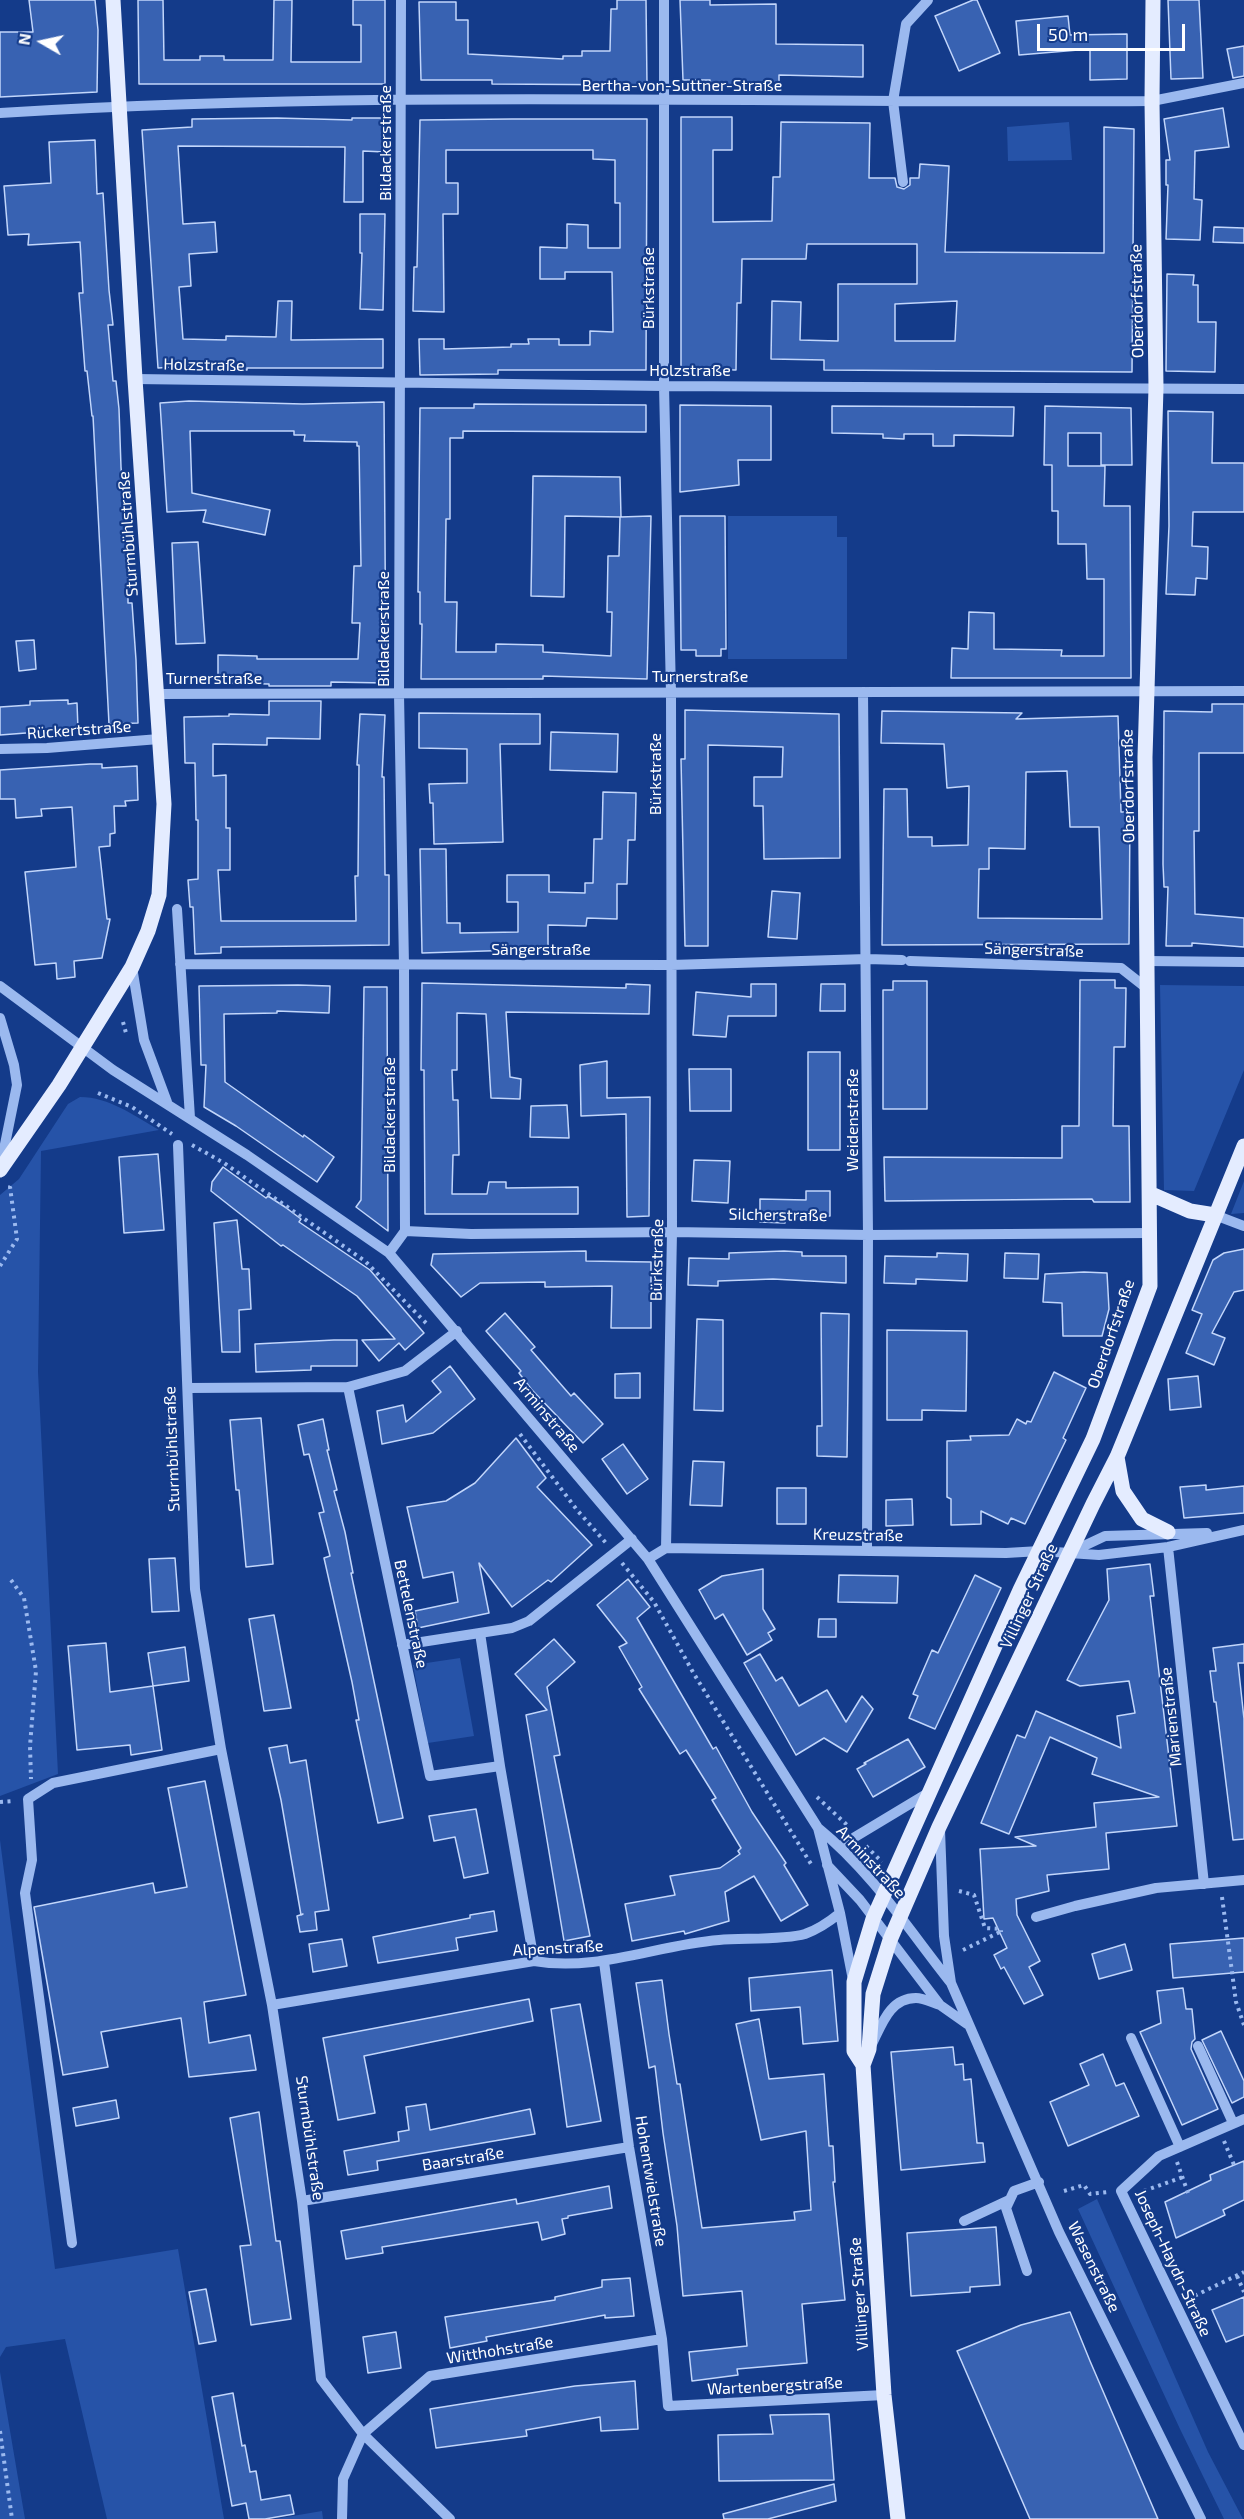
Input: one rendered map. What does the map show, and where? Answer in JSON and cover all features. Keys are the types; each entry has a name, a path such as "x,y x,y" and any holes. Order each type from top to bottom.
{"main road":[{"name":"Sturmbühlstraße","path":"0,1170 35,1121 132,968 148,931 159,895 164,804 135,379 113,0"},
{"name":"Oberdorfstraße","path":"1040,1551 1093,1439 1150,1286 1146,692 1156,388 1152,100 1154,0"},
{"name":"Villinger Straße","path":"898,2519 884,2395 863,2065 869,2049 873,1994 890,1941 939,1827 1117,1457 1244,1146"},
{"path":"1151,1194 1173,1206 1215,1215"},
{"path":"1117,1457 1123,1491 1142,1519 1168,1539"},
{"name":"Villinger Straße","path":"863,2065 854,2050 854,1982 873,1918 1040,1551"}],"street":[{"name":"Bildackerstraße","path":"401,0 399,694 404,965 405,1231"},
{"name":"Bürkstraße","path":"664,0 664,386 670,693 672,1232 666,1548"},
{"path":"903,182 893,101 906,24 928,0"},
{"name":"Bertha-von-Suttner-Straße","path":"0,113 118,105 401,99 1152,100 1244,83"},
{"name":"Holzstraße","path":"135,379 664,386 1244,389"},
{"name":"Turnerstraße","path":"157,694 1244,691"},
{"name":"Weidenstraße","path":"863,692 867,959 867,1549"},
{"name":"Rückertstraße","path":"0,749 47,748 159,739"},
{"path":"177,909 190,1118"},
{"name":"Sängerstraße","path":"180,964 671,964 867,959 1121,968 1149,990"},
{"path":"1148,961 1244,962"},
{"path":"132,968 144,1040 167,1103"},
{"name":"Arminstraße","path":"0,986 113,1070 190,1118 389,1253 648,1559 818,1828 840,1846 900,1917"},
{"path":"0,1018 14,1065 17,1084 0,1170"},
{"name":"Sturmbühlstraße","path":"182,1142 195,1589 221,1749 272,2005 302,2201 321,2379 363,2434 450,2519"},
{"path":"1215,1215 1244,1226"},
{"path":"389,1253 405,1231"},
{"name":"Silcherstraße","path":"405,1231 471,1234 1150,1233"},
{"path":"188,1388 348,1387 405,1371 457,1331"},
{"name":"Bettelenstraße","path":"348,1387 430,1776 500,1767"},
{"name":"Kreuzstraße","path":"666,1548 867,1549 1006,1553 1040,1551 1099,1555 1168,1539 1244,1530"},
{"name":"Kreuzstraße","path":"1070,1552 1105,1536 1168,1539"},
{"path":"402,1645 512,1628 529,1621 632,1539"},
{"name":"Marienstraße","path":"1168,1539 1204,1884"},
{"path":"648,1559 666,1548"},
{"path":"480,1633 500,1767 534,1961"},
{"path":"72,2243 26,1893 32,1860 28,1799 53,1783 221,1749"},
{"path":"840,1846 929,1793"},
{"name":"Wasenstraße","path":"939,1827 944,1936 951,1983 1059,2232 1201,2519"},
{"name":"Arminstraße","path":"818,1828 840,1913 854,1982"},
{"name":"Arminstraße","path":"827,1865 860,1900 890,1941"},
{"path":"1036,1917 1156,1888 1244,1880"},
{"name":"Alpenstraße","path":"272,2005 534,1961 556,1965 604,1962 716,1940 803,1935 824,1926 840,1913"},
{"name":"Wasenstraße","path":"900,1917 951,1983"},
{"path":"890,1941 940,2005 967,2024"},
{"name":"Hohentwielstraße","path":"604,1962 629,2147 662,2339 668,2406"},
{"path":"869,2049 888,2012 894,2006 916,1998 940,2005"},
{"path":"1131,2038 1176,2148"},
{"path":"1198,2046 1239,2121"},
{"name":"Joseph-Haydn-Straße","path":"1239,2121 1159,2156 1123,2195 1244,2445"},
{"name":"Baarstraße","path":"302,2201 629,2147"},
{"path":"1027,2271 1006,2208 1014,2191 1039,2182"},
{"path":"964,2220 1009,2200"},
{"name":"Witthohstraße","path":"363,2434 430,2376 662,2339"},
{"name":"Wartenbergstraße","path":"668,2406 884,2395"},
{"path":"342,2519 343,2479 363,2434"}],"path":[{"path":"98,1093 132,1107 182,1142 233,1169 365,1261 444,1342"},
{"path":"0,1266 18,1239 10,1187 16,1178"},
{"path":"517,1431 577,1510 654,1602 694,1674 815,1873"},
{"path":"11,1580 24,1598 36,1671 28,1799"},
{"path":"863,1842 878,1859 888,1864"},
{"path":"1221,1883 1236,2002 1244,2025"},
{"path":"959,1891 974,1895 985,1928 1001,1931 963,1950"},
{"path":"1219,2129 1233,2165"},
{"path":"1176,2148 1188,2193"},
{"path":"1064,2191 1084,2185 1090,2193 1123,2195 1183,2177"},
{"path":"1176,2305 1244,2272"},
{"path":"1237,2276 1244,2292"},
{"path":"0,2431 12,2519"}],"shaded area":[{"path":"1069,122 1072,160 1008,161 1007,127"},
{"path":"728,516 837,516 837,537 847,537 847,659 728,659"},
{"path":"1160,985 1244,986 1244,1070 1194,1191 1164,1190"},
{"path":"80,1097 111,1104 159,1130 41,1151 38,1372 58,1774 0,1796 0,1195 19,1179 68,1104"},
{"path":"1244,1181 1244,1213 1231,1214"},
{"path":"460,1658 474,1736 428,1743 413,1665"},
{"path":"0,1840 55,2269 178,2249 224,2519 107,2519 65,2339 6,2347 0,2357"},
{"path":"1097,2199 1208,2452 1243,2519 1224,2519 1078,2209"},
{"path":"0,2372 25,2519 0,2519"},
{"path":"322,2511 323,2519 275,2519"}],"building":[{"path":"29,0 95,0 98,30 97,92 0,97 0,32 33,32"},
{"path":"138,0 163,0 164,60 200,60 200,56 224,56 224,60 273,60 274,0 292,0 291,62 361,62 361,25 353,25 353,0 385,0 385,84 139,84"},
{"path":"617,0 646,0 647,85 492,84 492,80 421,80 419,2 456,2 456,20 468,20 468,54 563,59 563,56 582,56 582,51 610,51 611,9 617,9"},
{"path":"680,0 710,0 710,5 776,4 776,44 863,45 863,77 779,75 779,85 710,86 710,80 683,80"},
{"path":"977,0 1000,53 959,71 935,16"},
{"path":"1168,0 1199,0 1203,78 1171,79"},
{"path":"1068,16 1070,35 1127,34 1127,79 1090,80 1090,49 1019,55 1016,21"},
{"path":"1244,46 1244,76 1233,78 1227,49"},
{"path":"1223,108 1229,147 1195,151 1194,199 1202,200 1200,240 1166,239 1168,185 1166,185 1166,160 1170,160 1164,119"},
{"path":"681,117 732,117 732,150 713,150 713,222 772,221 773,177 780,177 781,122 870,123 869,178 895,178 897,187 904,189 910,185 910,178 919,178 920,164 949,166 945,252 1104,253 1104,127 1134,129 1132,372 824,370 824,360 771,359 772,301 801,302 800,340 838,341 838,284 917,284 917,244 807,244 806,259 742,259 741,303 737,303 736,370 681,369","holes":["957,301 955,341 895,341 895,304"]},
{"path":"352,118 385,118 385,152 363,151 363,202 344,202 345,147 178,146 183,224 215,222 217,252 189,254 191,286 179,287 183,339 226,340 226,336 276,337 278,301 292,301 291,340 383,339 383,368 247,368 247,370 199,369 199,365 158,368 142,130 192,127 192,119 352,120"},
{"path":"647,119 646,370 498,370 498,374 420,375 419,339 444,339 444,349 511,347 511,344 529,344 528,339 559,339 559,345 590,345 590,331 613,332 612,272 565,272 565,279 540,279 540,247 567,248 567,224 588,225 588,248 620,248 620,203 615,203 615,160 593,159 593,150 446,150 446,183 458,183 458,214 443,214 444,312 413,311 414,267 417,267 420,120"},
{"path":"95,140 97,194 103,193 113,325 108,325 113,381 116,381 119,409 128,551 128,603 132,603 138,723 109,724 93,416 87,371 85,371 79,293 83,293 80,242 28,245 29,234 8,235 4,186 51,183 49,142"},
{"path":"360,214 385,214 383,310 360,309 362,253 360,253"},
{"path":"1214,227 1244,228 1244,243 1213,242"},
{"path":"1167,274 1194,275 1193,285 1198,285 1198,322 1216,322 1215,372 1166,371"},
{"path":"189,401 303,404 384,402 386,683 331,682 331,686 269,686 269,684 218,683 218,655 257,656 257,659 358,659 360,623 352,623 354,566 361,566 359,446 357,442 304,441 305,435 294,435 294,431 190,431 192,493 270,510 265,535 203,522 206,510 167,512 160,403"},
{"path":"474,404 646,405 646,432 463,431 463,438 450,438 450,519 446,519 445,602 457,602 456,652 496,652 496,644 543,645 543,652 611,656 612,612 607,612 608,556 619,556 620,517 651,516 647,679 543,676 543,679 421,679 422,624 420,624 420,592 418,592 420,408 474,408"},
{"path":"680,405 771,406 771,460 738,460 739,485 680,492"},
{"path":"832,406 1014,407 1013,436 954,435 954,446 933,446 933,434 904,434 904,439 883,438 883,434 832,433"},
{"path":"1045,406 1131,408 1132,465 1101,465 1101,433 1068,433 1068,466 1105,466 1104,506 1130,506 1131,678 951,678 952,648 968,649 969,612 994,613 994,649 1062,650 1061,656 1104,656 1104,579 1087,579 1086,544 1058,544 1058,511 1052,511 1052,465 1044,465"},
{"path":"1168,411 1213,412 1212,463 1244,463 1244,512 1193,512 1192,546 1208,547 1207,579 1196,578 1195,595 1166,594 1169,526"},
{"path":"533,476 620,477 621,517 565,516 564,597 531,596"},
{"path":"680,516 725,516 726,649 721,649 721,656 696,656 696,650 681,650"},
{"path":"198,542 205,643 176,644 172,543"},
{"path":"34,640 36,669 19,671 16,641"},
{"path":"68,700 68,704 77,703 78,729 0,735 0,707 30,705 30,701"},
{"path":"269,701 321,701 320,739 267,738 267,745 213,744 213,776 226,775 226,828 230,828 230,870 218,870 221,921 356,921 355,876 358,876 359,765 357,765 360,714 385,715 382,777 384,777 385,875 389,875 389,945 221,947 221,953 195,954 193,907 190,907 188,880 198,879 198,820 196,820 195,763 185,763 184,717 229,716 229,714 269,715"},
{"path":"1212,704 1244,704 1244,753 1199,753 1199,831 1194,831 1195,914 1244,918 1244,947 1192,943 1192,946 1166,946 1168,887 1164,887 1163,864 1164,711 1212,712"},
{"path":"685,710 839,714 840,858 764,859 763,806 754,806 754,777 782,777 783,747 708,745 708,946 685,946 681,759 685,759"},
{"path":"882,711 1022,713 1016,719 1118,716 1121,812 1130,812 1129,944 882,945 884,789 907,789 908,837 932,837 932,846 968,845 969,786 947,788 944,744 881,743","holes":["1067,771 1070,827 1099,827 1102,919 978,918 979,869 989,869 989,848 1025,849 1026,772"]},
{"path":"419,713 540,714 540,744 500,744 503,842 434,844 433,803 430,803 429,784 467,783 467,749 419,748"},
{"path":"551,732 618,734 617,772 550,770"},
{"path":"102,764 102,768 137,766 138,800 125,801 126,806 114,806 115,833 110,834 110,846 99,847 107,919 110,919 102,958 74,961 75,977 57,979 56,963 35,965 25,872 76,867 72,807 41,809 42,816 16,818 15,799 0,799 0,770"},
{"path":"603,792 636,793 635,840 628,840 627,884 617,884 617,919 587,918 586,926 548,925 548,949 422,953 420,849 446,849 447,923 460,923 460,933 518,932 518,902 507,902 507,875 549,875 549,892 585,893 585,883 593,883 594,839 602,839"},
{"path":"772,891 800,893 797,939 768,937"},
{"path":"1080,980 1115,980 1115,988 1126,988 1125,1047 1114,1047 1113,1126 1129,1126 1130,1202 1094,1202 1092,1199 885,1201 884,1157 1062,1158 1062,1126 1079,1126"},
{"path":"893,981 927,981 927,1109 883,1109 883,990 893,990"},
{"path":"422,983 626,988 626,984 650,985 649,1014 506,1012 510,1077 521,1079 520,1099 491,1098 486,1014 457,1013 457,1070 452,1070 453,1100 458,1100 459,1155 453,1155 452,1194 487,1194 489,1182 506,1182 506,1188 578,1187 578,1214 425,1214 424,1070 421,1070"},
{"path":"751,984 776,984 776,1016 728,1016 726,1037 693,1035 696,992 751,997"},
{"path":"821,984 845,984 845,1011 820,1011"},
{"path":"199,986 330,986 329,1013 277,1011 277,1013 224,1014 225,1082 334,1157 317,1182 236,1126 204,1107 206,1065 201,1065"},
{"path":"364,987 387,987 388,1231 356,1207 361,1200"},
{"path":"808,1052 840,1052 840,1150 808,1150"},
{"path":"607,1061 607,1098 650,1097 649,1216 627,1217 626,1114 581,1116 580,1065"},
{"path":"689,1069 731,1069 731,1111 690,1111"},
{"path":"567,1105 569,1138 530,1137 531,1106"},
{"path":"158,1154 164,1230 124,1233 119,1157"},
{"path":"694,1160 730,1161 728,1203 692,1201"},
{"path":"223,1167 266,1198 268,1196 285,1207 301,1219 299,1222 370,1270 424,1333 405,1350 399,1343 379,1361 362,1340 395,1339 357,1296 283,1245 281,1246 211,1191 212,1182"},
{"path":"806,1191 830,1191 830,1216 785,1216 785,1223 760,1222 760,1199 806,1200"},
{"path":"237,1220 242,1269 249,1269 251,1309 239,1310 240,1352 222,1352 214,1223"},
{"path":"1244,1249 1244,1290 1234,1292 1212,1333 1225,1338 1214,1365 1186,1353 1202,1314 1192,1310 1213,1260 1224,1253"},
{"path":"586,1251 586,1261 651,1262 651,1328 611,1328 612,1286 545,1287 545,1282 480,1283 461,1297 431,1265 433,1254"},
{"path":"802,1252 802,1256 846,1256 846,1283 773,1279 718,1281 718,1286 688,1285 689,1258 729,1259 729,1253"},
{"path":"937,1253 968,1254 967,1281 916,1279 916,1284 884,1283 885,1256 937,1257"},
{"path":"1005,1253 1039,1254 1038,1279 1004,1278"},
{"path":"1107,1273 1109,1309 1102,1336 1063,1336 1062,1303 1043,1302 1045,1274"},
{"path":"505,1313 535,1347 531,1350 571,1396 574,1393 603,1424 583,1443 532,1390 519,1373 521,1371 486,1331"},
{"path":"821,1313 849,1314 847,1457 817,1456 817,1426 822,1426"},
{"path":"697,1319 723,1320 723,1411 694,1410"},
{"path":"887,1330 967,1331 966,1411 922,1410 922,1420 887,1420"},
{"path":"357,1340 357,1366 311,1366 311,1370 256,1372 255,1344"},
{"path":"450,1366 475,1399 433,1433 382,1444 377,1411 403,1405 406,1422 441,1392 432,1381"},
{"path":"1054,1372 1086,1388 1063,1438 1066,1440 1025,1524 1011,1518 1008,1524 981,1511 981,1524 951,1525 951,1499 947,1497 947,1441 971,1440 970,1436 1009,1435 1017,1419 1026,1424 1027,1421 1031,1422"},
{"path":"640,1373 640,1398 615,1398 615,1374"},
{"path":"1198,1376 1201,1407 1170,1410 1168,1379"},
{"path":"261,1418 273,1564 246,1567 230,1420"},
{"path":"323,1419 329,1450 327,1450 337,1490 334,1491 345,1532 353,1573 351,1573 403,1818 378,1823 356,1720 359,1720 352,1682 324,1558 330,1556 319,1513 324,1512 309,1454 304,1455 298,1425"},
{"path":"516,1438 546,1478 537,1487 592,1545 551,1582 548,1580 512,1607 479,1563 489,1613 418,1628 415,1611 458,1602 453,1572 423,1578 407,1507 446,1501 475,1483"},
{"path":"623,1444 648,1479 627,1494 602,1459"},
{"path":"693,1461 724,1462 722,1506 690,1505"},
{"path":"1206,1485 1206,1490 1244,1486 1244,1513 1184,1518 1180,1487"},
{"path":"777,1488 806,1488 806,1524 777,1524"},
{"path":"912,1499 913,1525 886,1526 886,1500"},
{"path":"175,1558 179,1611 152,1612 149,1559"},
{"path":"1150,1564 1154,1596 1150,1596 1177,1826 1106,1833 1109,1869 1047,1875 1049,1891 1016,1899 1017,1915 1040,1961 1029,1967 1043,1995 1024,2004 1004,1967 1001,1969 994,1955 1007,1948 993,1918 984,1919 980,1849 1036,1846 1015,1837 1096,1827 1094,1803 1159,1797 1092,1774 1097,1758 1050,1737 1009,1834 981,1823 1017,1735 1025,1738 1036,1711 1121,1748 1117,1716 1135,1713 1129,1681 1080,1686 1067,1680 1109,1600 1107,1569"},
{"path":"763,1569 763,1609 775,1629 768,1633 772,1640 747,1655 723,1614 715,1619 699,1590 722,1576"},
{"path":"839,1575 898,1576 897,1603 838,1602"},
{"path":"975,1575 1001,1588 935,1729 909,1718 918,1696 913,1694 932,1650 938,1653"},
{"path":"628,1579 650,1607 637,1618 713,1749 716,1747 752,1812 786,1863 784,1865 808,1905 781,1921 754,1876 725,1892 729,1921 685,1934 684,1931 632,1941 625,1904 675,1895 670,1876 720,1868 740,1854 738,1851 741,1848 712,1800 716,1798 686,1750 680,1754 639,1689 642,1687 619,1647 627,1643 597,1605"},
{"path":"274,1615 291,1708 264,1711 249,1619"},
{"path":"819,1619 836,1619 836,1637 818,1637"},
{"path":"554,1639 575,1662 547,1687 560,1755 554,1756 590,1936 564,1941 526,1715 547,1710 515,1674"},
{"path":"106,1643 110,1692 153,1686 162,1750 131,1755 130,1745 77,1750 68,1646"},
{"path":"1244,1644 1244,1663 1238,1663 1244,1719 1244,1839 1233,1840 1210,1671 1216,1671 1213,1648"},
{"path":"185,1647 189,1681 153,1686 148,1653"},
{"path":"760,1654 776,1681 782,1677 799,1706 827,1690 846,1722 862,1696 873,1709 847,1752 824,1738 796,1755 744,1663"},
{"path":"908,1739 925,1767 873,1797 857,1769"},
{"path":"287,1745 290,1763 306,1760 329,1910 315,1912 317,1930 300,1932 297,1916 301,1915 281,1800 269,1748"},
{"path":"205,1781 246,1995 204,2002 209,2043 250,2035 256,2070 189,2077 181,2018 101,2032 108,2067 63,2075 34,1907 153,1883 155,1893 187,1887 168,1788"},
{"path":"476,1809 488,1873 464,1878 455,1837 434,1841 429,1816"},
{"path":"494,1911 497,1931 456,1938 458,1950 378,1963 373,1937 470,1918 470,1915"},
{"path":"1244,1938 1244,1972 1173,1978 1170,1944"},
{"path":"342,1939 347,1966 313,1972 309,1944"},
{"path":"1125,1944 1132,1970 1099,1979 1092,1954"},
{"path":"832,1970 838,2041 803,2044 800,2007 751,2011 749,1978"},
{"path":"662,1980 702,2228 795,2220 794,2212 811,2210 806,2131 761,2140 736,2024 759,2019 769,2079 824,2074 829,2146 833,2146 835,2182 833,2182 845,2300 802,2304 807,2363 737,2369 738,2375 692,2381 689,2352 747,2346 742,2291 683,2296 677,2226 655,2066 649,2068 636,1983"},
{"path":"1183,1988 1186,2009 1192,2009 1195,2039 1191,2049 1218,2109 1182,2125 1140,2032 1161,2023 1157,1991"},
{"path":"529,1999 533,2021 364,2056 375,2113 338,2120 323,2038"},
{"path":"580,2004 601,2121 567,2127 551,2009"},
{"path":"1221,2031 1244,2081 1244,2097 1232,2103 1202,2040"},
{"path":"953,2047 955,2065 963,2064 964,2080 971,2079 977,2143 983,2143 985,2162 901,2170 891,2052"},
{"path":"1103,2054 1116,2086 1124,2083 1139,2116 1068,2146 1050,2102 1089,2085 1080,2064"},
{"path":"116,2100 119,2118 76,2126 73,2108"},
{"path":"426,2104 430,2130 530,2109 535,2134 377,2161 378,2170 348,2175 344,2151 399,2141 398,2132 409,2130 406,2107"},
{"path":"259,2112 276,2241 280,2241 291,2319 251,2325 240,2246 251,2245 230,2118"},
{"path":"1244,2161 1244,2200 1223,2210 1225,2215 1176,2238 1165,2202 1211,2180 1210,2175"},
{"path":"609,2186 612,2208 562,2219 565,2234 542,2240 538,2222 382,2247 383,2253 346,2259 341,2231 516,2199 517,2204"},
{"path":"996,2227 1000,2285 970,2287 970,2292 911,2296 907,2233"},
{"path":"630,2278 634,2316 605,2318 605,2315 486,2337 487,2341 450,2348 445,2317 555,2300 555,2297 602,2287 602,2280"},
{"path":"206,2289 216,2341 199,2344 189,2292"},
{"path":"1244,2297 1244,2335 1226,2342 1212,2310"},
{"path":"1070,2312 1158,2519 1030,2519 957,2351 1021,2325"},
{"path":"396,2332 401,2368 368,2373 363,2337"},
{"path":"635,2381 638,2429 601,2431 600,2417 526,2430 527,2436 436,2448 430,2409 575,2386"},
{"path":"233,2393 242,2446 245,2445 250,2472 256,2471 261,2500 290,2495 294,2514 249,2519 246,2503 232,2506 212,2397"},
{"path":"829,2414 834,2480 719,2481 718,2435 773,2434 770,2415"},
{"path":"834,2484 836,2501 768,2519 724,2519 723,2514"}]}
